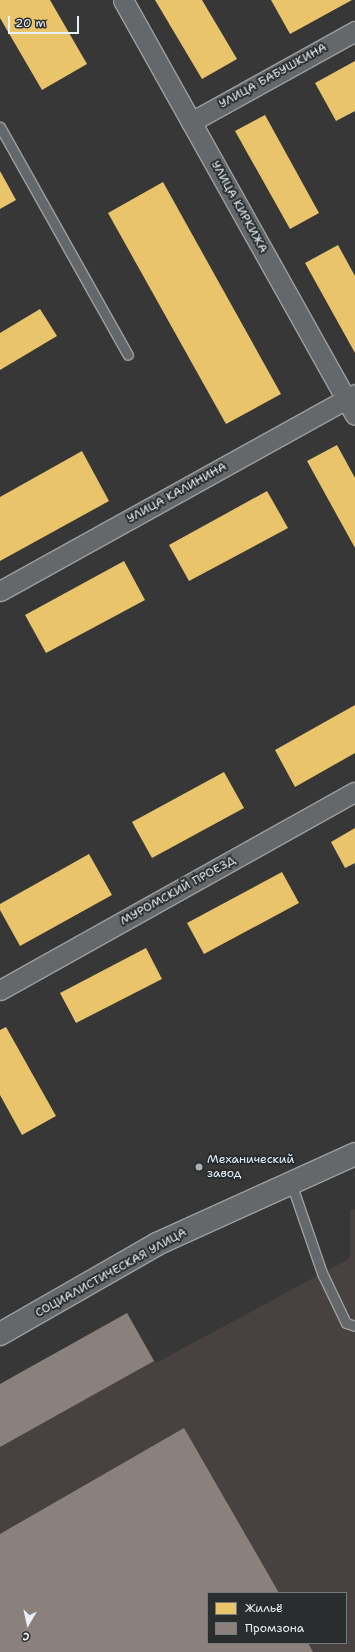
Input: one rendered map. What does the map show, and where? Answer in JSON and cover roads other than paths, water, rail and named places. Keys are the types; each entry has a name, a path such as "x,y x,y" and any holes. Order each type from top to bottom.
{"main road":[{"name":"СОЦИАЛИСТИЧЕСКАЯ УЛИЦА","path":"0,1334 158,1244 355,1154"}],"street":[{"name":"УЛИЦА КИРКИЖА","path":"123,0 352,403"},
{"name":"УЛИЦА БАБУШКИНА","path":"191,122 355,30"},
{"name":"УЛИЦА КАЛИНИНА","path":"0,592 352,403"},
{"name":"МУРОМСКИЙ ПРОЕЗД","path":"0,990 355,792"}],"lane":[{"path":"0,127 128,355"},
{"path":"291,1183 322,1273 346,1323 355,1326"}],"place":[{"name":"Механический завод","path":"199,1167"}]}
